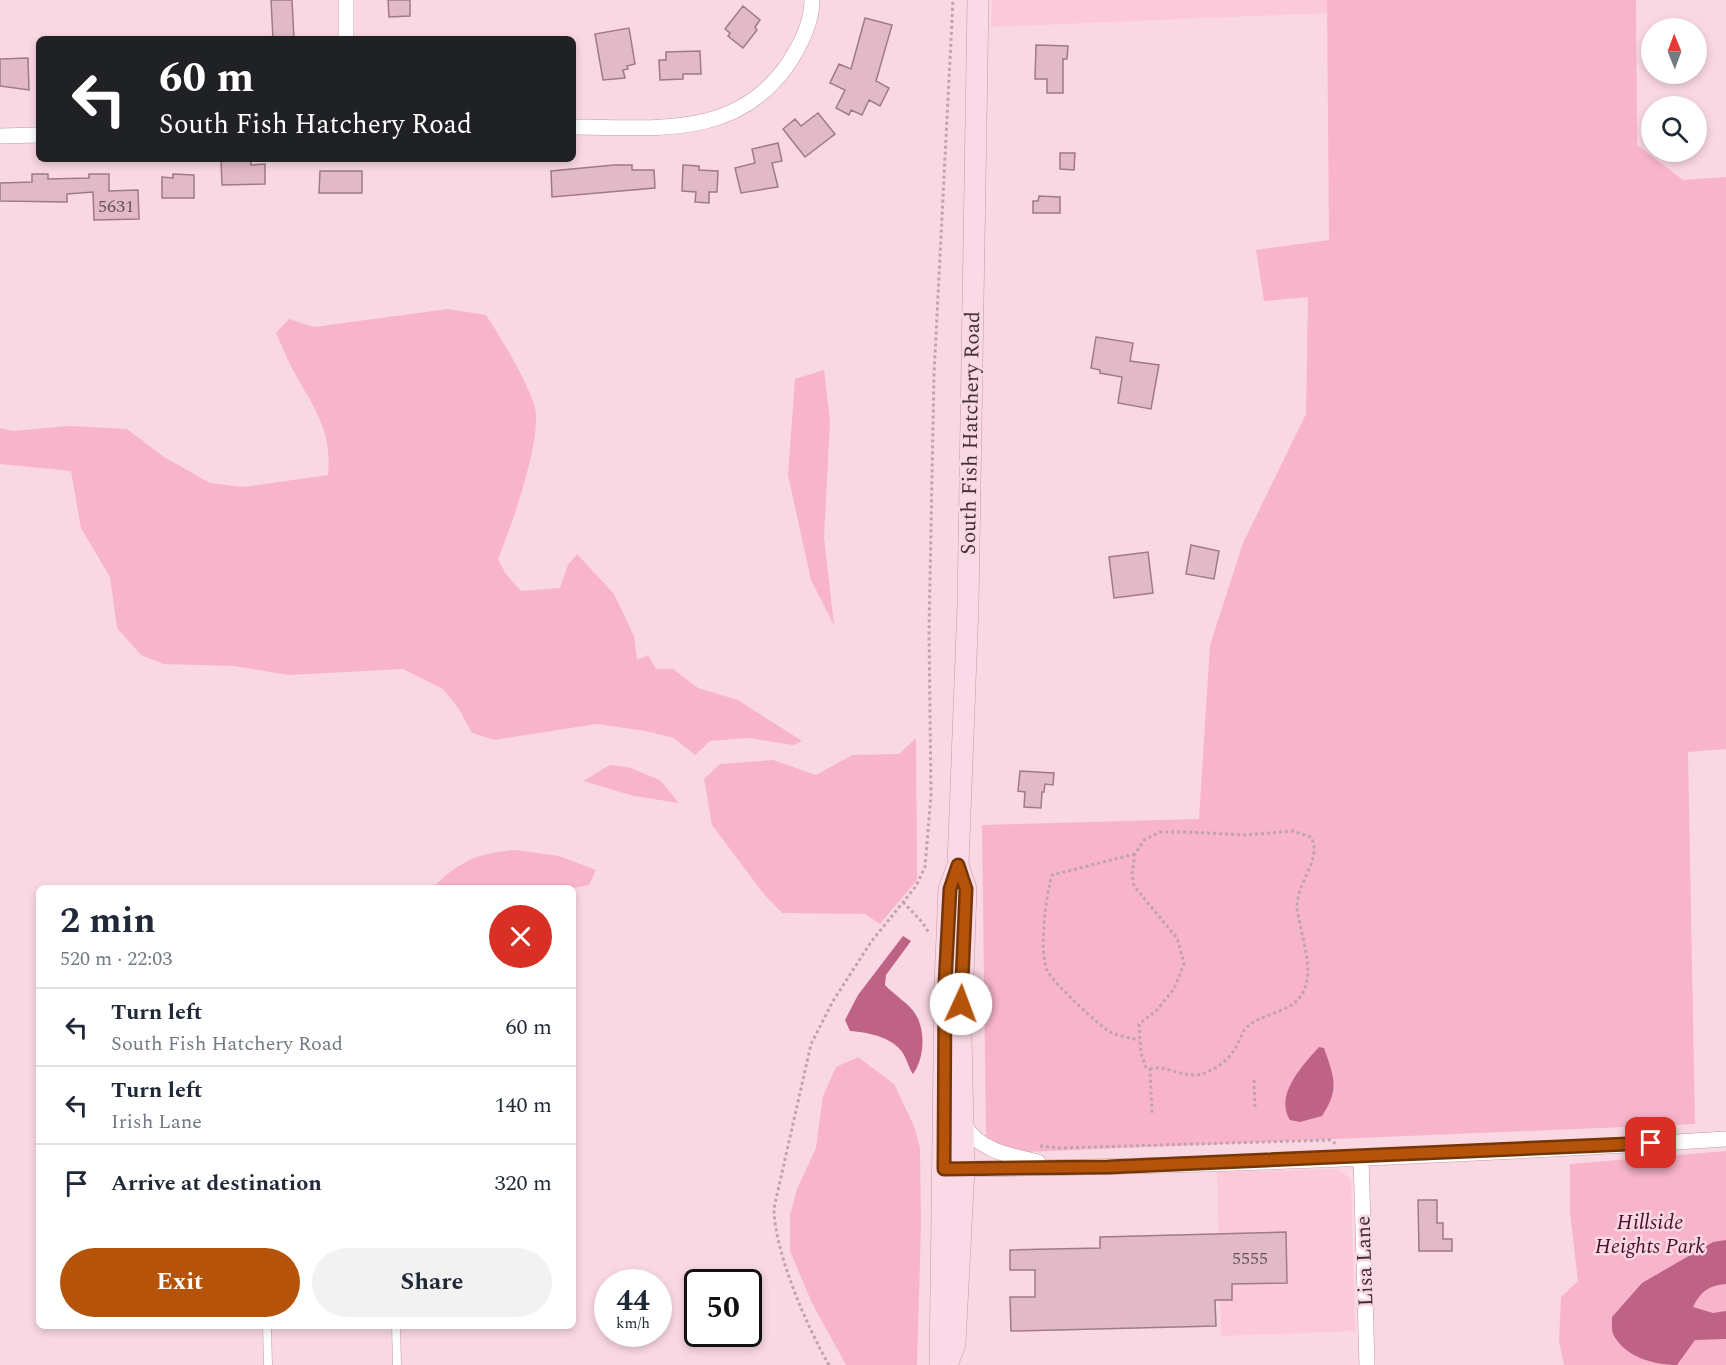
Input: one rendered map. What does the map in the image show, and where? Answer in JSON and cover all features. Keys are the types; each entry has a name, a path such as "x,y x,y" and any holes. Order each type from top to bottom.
{"main road":[{"name":"South Fish Hatchery Road","path":"947,1365 955,1344 954,1169 945,984 950,889 958,865 968,605 978,0"},
{"name":"South Fish Hatchery Road","path":"940,1365 954,1169 961,1116 966,889 958,865"}],"street":[{"path":"346,0 346,36"},
{"path":"576,127 679,125 709,121 735,113 756,99 780,76 799,48 812,0"},
{"path":"0,136 36,135"},
{"path":"961,1116 974,1138 998,1151 1067,1167"},
{"path":"954,1169 1338,1158 1726,1139"},
{"name":"Lisa Lane","path":"1360,1157 1367,1365"}],"lane":[{"path":"267,1329 268,1365"},
{"path":"396,1329 397,1365"}],"path":[{"path":"829,1365 788,1270 774,1225 774,1208 811,1044 833,1001 871,942 903,902 925,867 930,832 929,631 934,375 953,0"},
{"path":"1298,831 1311,837 1315,847 1314,857 1299,890 1298,912 1308,965 1304,987 1297,1000 1288,1007 1261,1018 1245,1029 1236,1047 1215,1068 1190,1076 1157,1066 1146,1068 1143,1062 1139,1024 1156,1011 1174,989 1184,963 1176,938 1134,886 1132,873 1135,854 1144,840 1160,832 1246,835 1298,831"},
{"path":"1135,854 1052,875 1048,886 1043,956 1047,971 1057,983 1109,1032 1139,1040"},
{"path":"903,902 922,922"},
{"path":"1150,1068 1152,1113"},
{"path":"1254,1080 1255,1109"},
{"path":"1032,1146 1070,1148 1331,1140 1337,1143 1338,1158"}],"shaded area":[{"path":"992,0 1327,0 1328,13 991,27"},
{"path":"903,936 911,941 886,975 885,985 910,1007 919,1022 922,1045 920,1061 913,1074 896,1045 881,1037 850,1031 845,1020 858,995"},
{"path":"1319,1047 1324,1048 1333,1075 1333,1090 1328,1107 1322,1116 1300,1122 1290,1120 1286,1110 1288,1091 1299,1071"},
{"path":"1338,1169 1351,1179 1355,1331 1221,1336 1217,1172"},
{"path":"1726,1240 1726,1284 1706,1290 1693,1307 1713,1313 1726,1311 1726,1339 1695,1340 1677,1365 1641,1358 1619,1343 1613,1334 1612,1317 1642,1283 1713,1242"}],"green space":[{"path":"1327,0 1636,0 1637,145 1641,148 1641,162 1659,162 1683,180 1726,177 1726,749 1688,752 1695,1124 1025,1152 1001,1145 986,1136 982,825 1199,819 1210,645 1243,543 1306,414 1308,297 1264,301 1256,250 1329,240"},
{"path":"448,309 486,315 520,373 535,408 536,422 530,462 498,559 505,573 521,591 560,588 568,565 577,554 614,594 634,636 637,660 648,655 656,669 673,669 698,688 738,700 802,741 793,745 748,738 710,741 695,755 674,738 646,731 596,724 494,740 472,733 459,709 443,689 403,669 289,675 234,666 164,664 141,655 117,628 110,577 81,528 71,471 0,464 0,428 13,431 68,426 127,429 164,457 210,483 243,487 328,475 328,447 322,424 276,333 289,319 314,327"},
{"path":"824,370 830,421 824,538 834,625 811,580 788,475 795,379"},
{"path":"916,738 917,880 880,924 865,914 782,913 763,893 712,825 704,779 720,764 773,760 816,775 852,755 899,754"},
{"path":"610,765 628,767 660,780 679,803 634,796 583,781"},
{"path":"515,850 559,856 596,870 589,885 576,887 576,885 435,885 461,865 490,853"},
{"path":"858,1057 894,1084 914,1126 920,1148 921,1225 917,1365 846,1365 812,1303 790,1251 790,1215 797,1189 816,1148 823,1096 836,1067"},
{"name":"Hillside Heights Park","path":"1726,1151 1726,1365 1564,1365 1559,1341 1561,1297 1578,1281 1570,1213 1570,1164"}],"building":[{"path":"271,0 292,0 294,36 273,36"},
{"path":"388,0 410,0 410,16 389,17"},
{"path":"743,6 760,20 755,27 757,30 743,48 728,36 730,33 725,29"},
{"path":"865,18 892,25 876,81 889,88 880,106 869,100 862,115 851,110 849,115 836,108 845,90 830,83 839,64 851,69"},
{"path":"629,28 635,64 623,70 625,78 603,80 595,34"},
{"path":"1036,45 1068,46 1067,59 1063,59 1063,93 1047,93 1047,79 1035,79"},
{"path":"700,51 701,74 683,74 683,79 660,80 659,60 666,60 666,52"},
{"path":"28,58 29,90 0,86 0,59"},
{"path":"818,113 835,134 805,157 783,129 795,119 801,126"},
{"path":"778,143 782,161 772,163 778,187 741,193 735,168 755,163 752,149"},
{"path":"1060,153 1075,153 1074,170 1060,169"},
{"path":"221,162 265,164 265,184 222,185"},
{"path":"632,165 632,170 654,170 655,188 552,197 551,171"},
{"path":"683,165 699,166 699,170 718,171 717,192 709,192 709,203 695,202 696,192 682,191"},
{"path":"320,171 362,171 362,193 319,193"},
{"path":"32,174 48,174 48,179 89,178 89,174 109,174 109,191 138,190 139,219 94,220 93,192 67,194 67,202 0,201 0,183 32,182"},
{"path":"173,174 194,175 194,198 162,198 162,177 173,178"},
{"path":"1039,196 1060,197 1060,213 1033,213 1033,201 1038,201"},
{"path":"1096,337 1133,343 1130,361 1159,365 1151,409 1118,403 1122,377 1100,373 1100,370 1091,368"},
{"path":"1191,545 1219,551 1214,579 1186,574"},
{"path":"1148,552 1153,593 1114,598 1109,557"},
{"path":"1020,771 1054,773 1053,785 1045,784 1044,792 1042,792 1041,808 1024,807 1025,792 1018,791"},
{"path":"1418,1200 1437,1200 1437,1223 1443,1223 1443,1239 1452,1239 1452,1251 1419,1251"},
{"path":"1286,1232 1287,1283 1232,1284 1232,1300 1215,1300 1216,1326 1011,1331 1010,1297 1035,1297 1035,1270 1010,1270 1010,1250 1100,1248 1100,1237"}],"route":[{"path":"961,1004 966,889 958,865 950,889 945,984 944,1169 1108,1167 1651,1143"}]}
